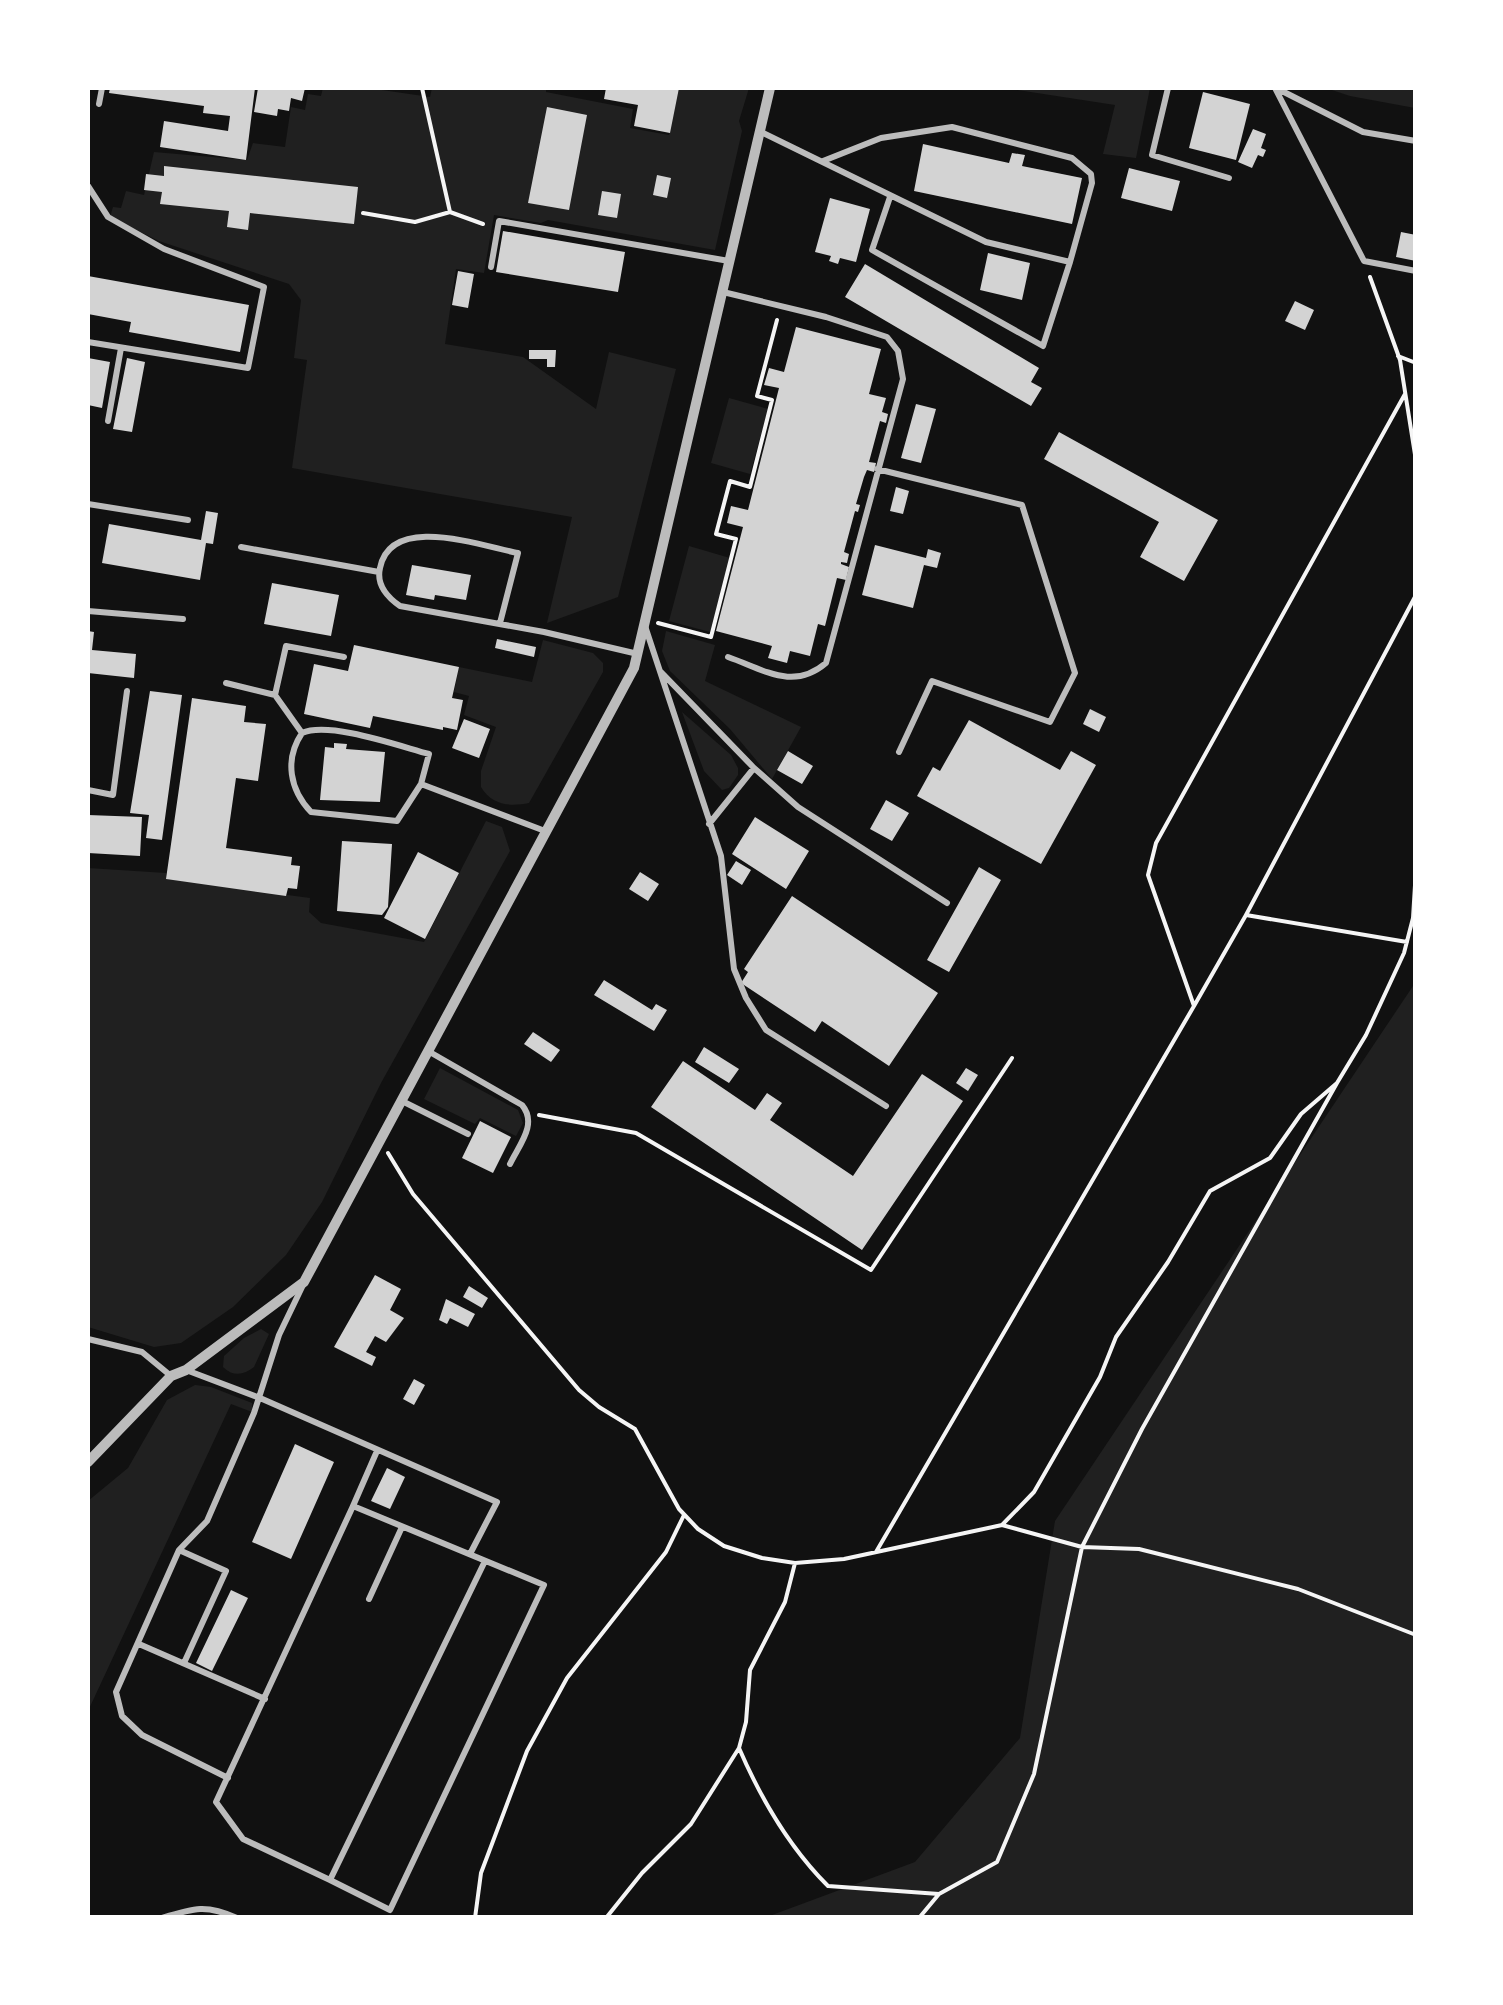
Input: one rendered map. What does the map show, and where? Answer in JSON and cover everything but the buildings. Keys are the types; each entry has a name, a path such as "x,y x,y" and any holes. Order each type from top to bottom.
{"street":[{"path":"88,1462 170,1376 186,1370 304,1282 634,668 770,88"}],"lane":[{"path":"99,104 102,88"},
{"path":"1168,88 1152,155 1230,178"},
{"path":"1275,88 1363,132 1416,141"},
{"path":"1275,88 1364,260 1416,271"},
{"path":"823,161 881,138 952,126 1072,158 1090,174 1092,183 1044,346 872,250 890,197"},
{"path":"760,132 986,242 1070,262"},
{"path":"88,186 108,217 164,249 264,287 248,368 88,342"},
{"path":"491,267 499,221 729,261"},
{"path":"722,292 887,337 898,351 903,379 826,664 811,676 792,679 728,657"},
{"path":"108,422 121,348"},
{"path":"877,468 1022,505 1076,672 1050,722 932,681 899,752"},
{"path":"88,504 188,520"},
{"path":"500,623 518,553 418,535 388,548 379,572 387,598 400,606 500,623 638,654"},
{"path":"241,547 379,572"},
{"path":"88,610 183,620"},
{"path":"645,622 721,856 734,970 746,998 766,1030 886,1106"},
{"path":"275,695 286,646 344,657"},
{"path":"660,670 754,768 798,807 947,903"},
{"path":"226,683 275,695 302,733"},
{"path":"88,790 112,795 127,691"},
{"path":"330,730 429,754 421,784 396,821 311,812 297,795 291,777 294,748 302,733 330,730"},
{"path":"709,824 754,768"},
{"path":"421,784 546,831"},
{"path":"428,1051 522,1105 529,1113 530,1122 510,1164"},
{"path":"402,1101 468,1134"},
{"path":"228,1778 142,1736 122,1716 116,1692 180,1550 207,1521 304,1282"},
{"path":"88,1339 142,1352 170,1376"},
{"path":"186,1370 260,1398 497,1502 470,1554"},
{"path":"353,1506 544,1585 390,1910 243,1839 216,1802 377,1451"},
{"path":"369,1599 402,1526"},
{"path":"180,1550 226,1571 184,1663"},
{"path":"330,1880 485,1561"},
{"path":"139,1644 265,1700"},
{"path":"162,1918 198,1907 214,1908 237,1918"}],"path":[{"path":"422,88 450,212"},
{"path":"363,213 415,222 450,212 498,228"},
{"path":"1364,260 1398,356 1416,460"},
{"path":"645,622 711,636 736,540 716,534 730,482 750,486 772,400 757,396 780,306"},
{"path":"1398,356 1416,364"},
{"path":"1194,1006 1148,875 1156,843 1405,394"},
{"path":"876,1552 1246,916 1416,595"},
{"path":"919,1918 938,1894 997,1862 1034,1774 1082,1548 1142,1430 1366,1035 1407,942 1416,870"},
{"path":"1246,916 1407,942"},
{"path":"529,1113 636,1133 871,1270 1012,1058"},
{"path":"1002,1524 1034,1492 1100,1377 1116,1338 1168,1262 1210,1190 1270,1158 1301,1114 1337,1083"},
{"path":"380,1141 414,1194 579,1390 635,1430 684,1514 724,1546 796,1564 876,1552 1002,1524 1082,1548 1139,1549 1298,1589 1416,1634"},
{"path":"475,1918 480,1873 526,1751 567,1678 666,1552 684,1514"},
{"path":"606,1918 642,1873 691,1824 739,1748 746,1722 750,1670 785,1602 796,1564"},
{"path":"739,1748 767,1807 809,1867 828,1886 938,1894"}],"shaded area":[{"path":"323,88 368,88 430,97 432,88 546,88 546,92 633,109 630,128 669,135 679,88 749,88 739,121 742,131 715,250 548,220 541,223 494,215 484,273 456,269 445,344 523,357 596,409 609,352 676,369 618,597 547,623 572,517 292,468 307,360 294,358 301,300 289,284 159,241 110,217 113,207 121,208 126,191 144,195 154,152 247,160 253,143 285,147 291,107 305,110 308,94 321,96"},
{"path":"1005,88 1150,88 1136,158 1103,154 1115,105"},
{"path":"1326,88 1415,88 1415,108 1350,96"},
{"path":"729,398 768,409 750,474 711,463"},
{"path":"689,546 730,558 710,632 669,621"},
{"path":"666,631 715,645 705,681 801,727 772,779 730,729 670,671 662,651"},
{"path":"543,640 593,653 603,663 603,672 529,803 502,803 490,798 481,787 481,771 496,727 464,715 469,696 454,692 459,667 532,682"},
{"path":"682,712 731,755 738,775 729,788 722,790 704,771"},
{"path":"486,821 502,827 510,851 381,1083 322,1202 286,1255 233,1307 181,1343 154,1347 88,1327 88,868 166,873 167,879 310,898 309,912 321,923 424,942"},
{"path":"1415,983 1415,1917 764,1918 915,1862 1020,1738 1055,1521"},
{"path":"440,1068 518,1110 523,1123 516,1136 480,1118 475,1124 424,1099"},
{"path":"261,1329 269,1334 254,1367 238,1374 223,1367 224,1356"},
{"path":"195,1385 252,1403 252,1412 231,1404 88,1711 88,1501 128,1468 167,1400"}]}
